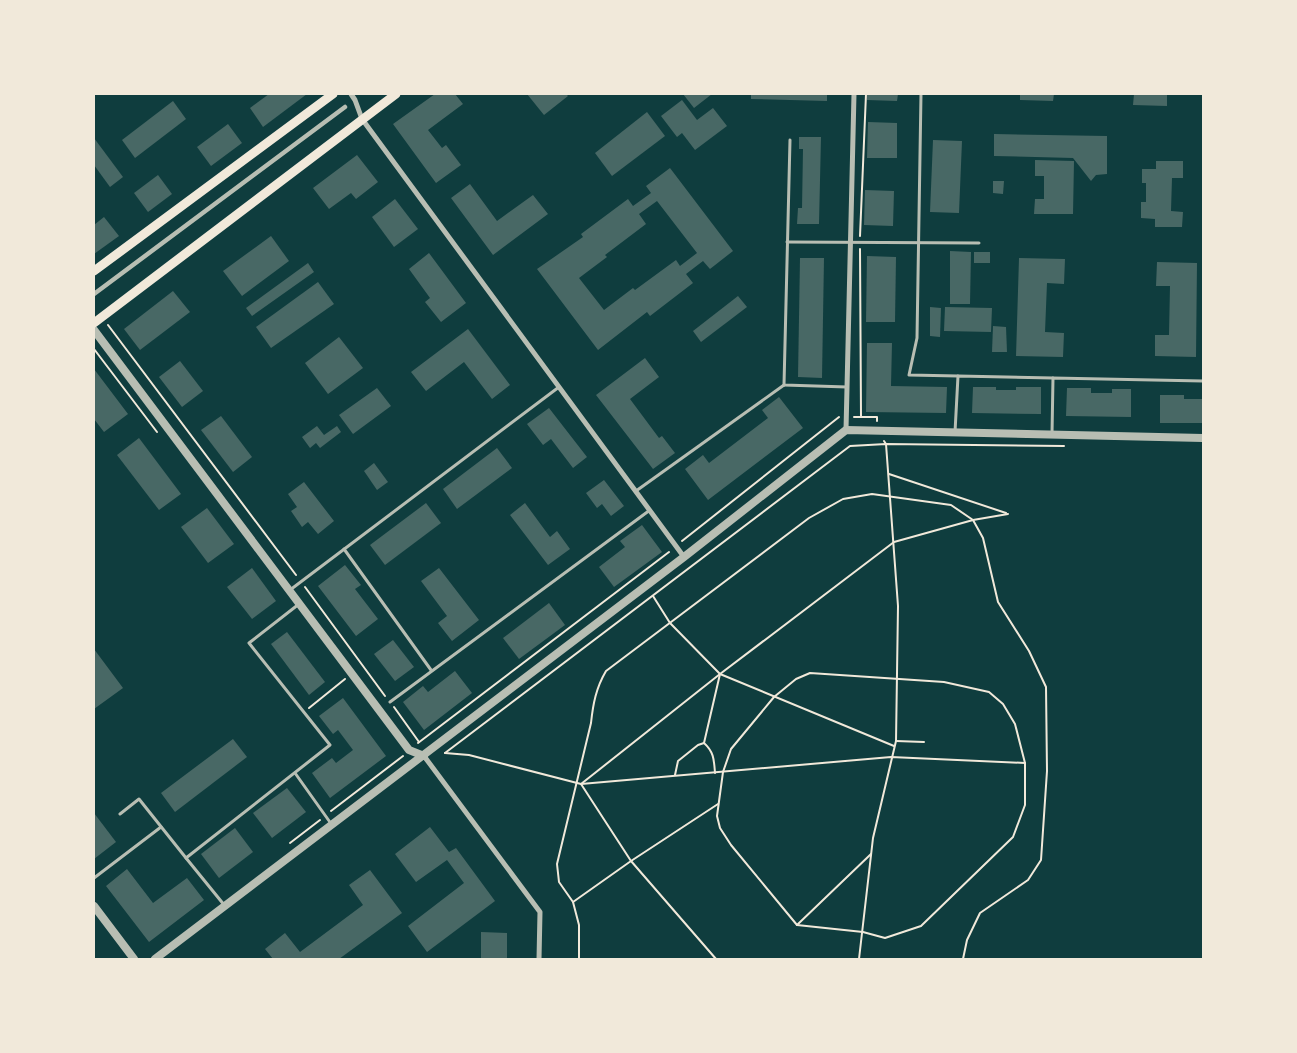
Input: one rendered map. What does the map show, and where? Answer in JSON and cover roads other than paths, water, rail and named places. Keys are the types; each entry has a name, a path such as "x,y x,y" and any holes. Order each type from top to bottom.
{"main road":[{"path":"94,271 333,94"},
{"path":"94,323 396,94"}],"street":[{"path":"351,94 362,119 684,557"},
{"path":"846,430 854,94"},
{"path":"94,294 345,107"},
{"path":"94,330 409,750 424,756 540,912 539,959"},
{"path":"155,959 684,557 846,430 1203,438"},
{"path":"94,906 134,959"}],"lane":[{"path":"921,94 917,338 909,375 1203,381"},
{"path":"784,385 790,140"},
{"path":"788,242 979,243"},
{"path":"955,433 958,376"},
{"path":"1052,435 1053,378"},
{"path":"636,491 784,385 847,387"},
{"path":"289,590 559,387"},
{"path":"390,702 650,510"},
{"path":"344,550 431,670"},
{"path":"186,858 330,745 249,643 299,604"},
{"path":"295,773 332,826"},
{"path":"120,814 139,799 225,906"},
{"path":"94,878 161,827"}]}
